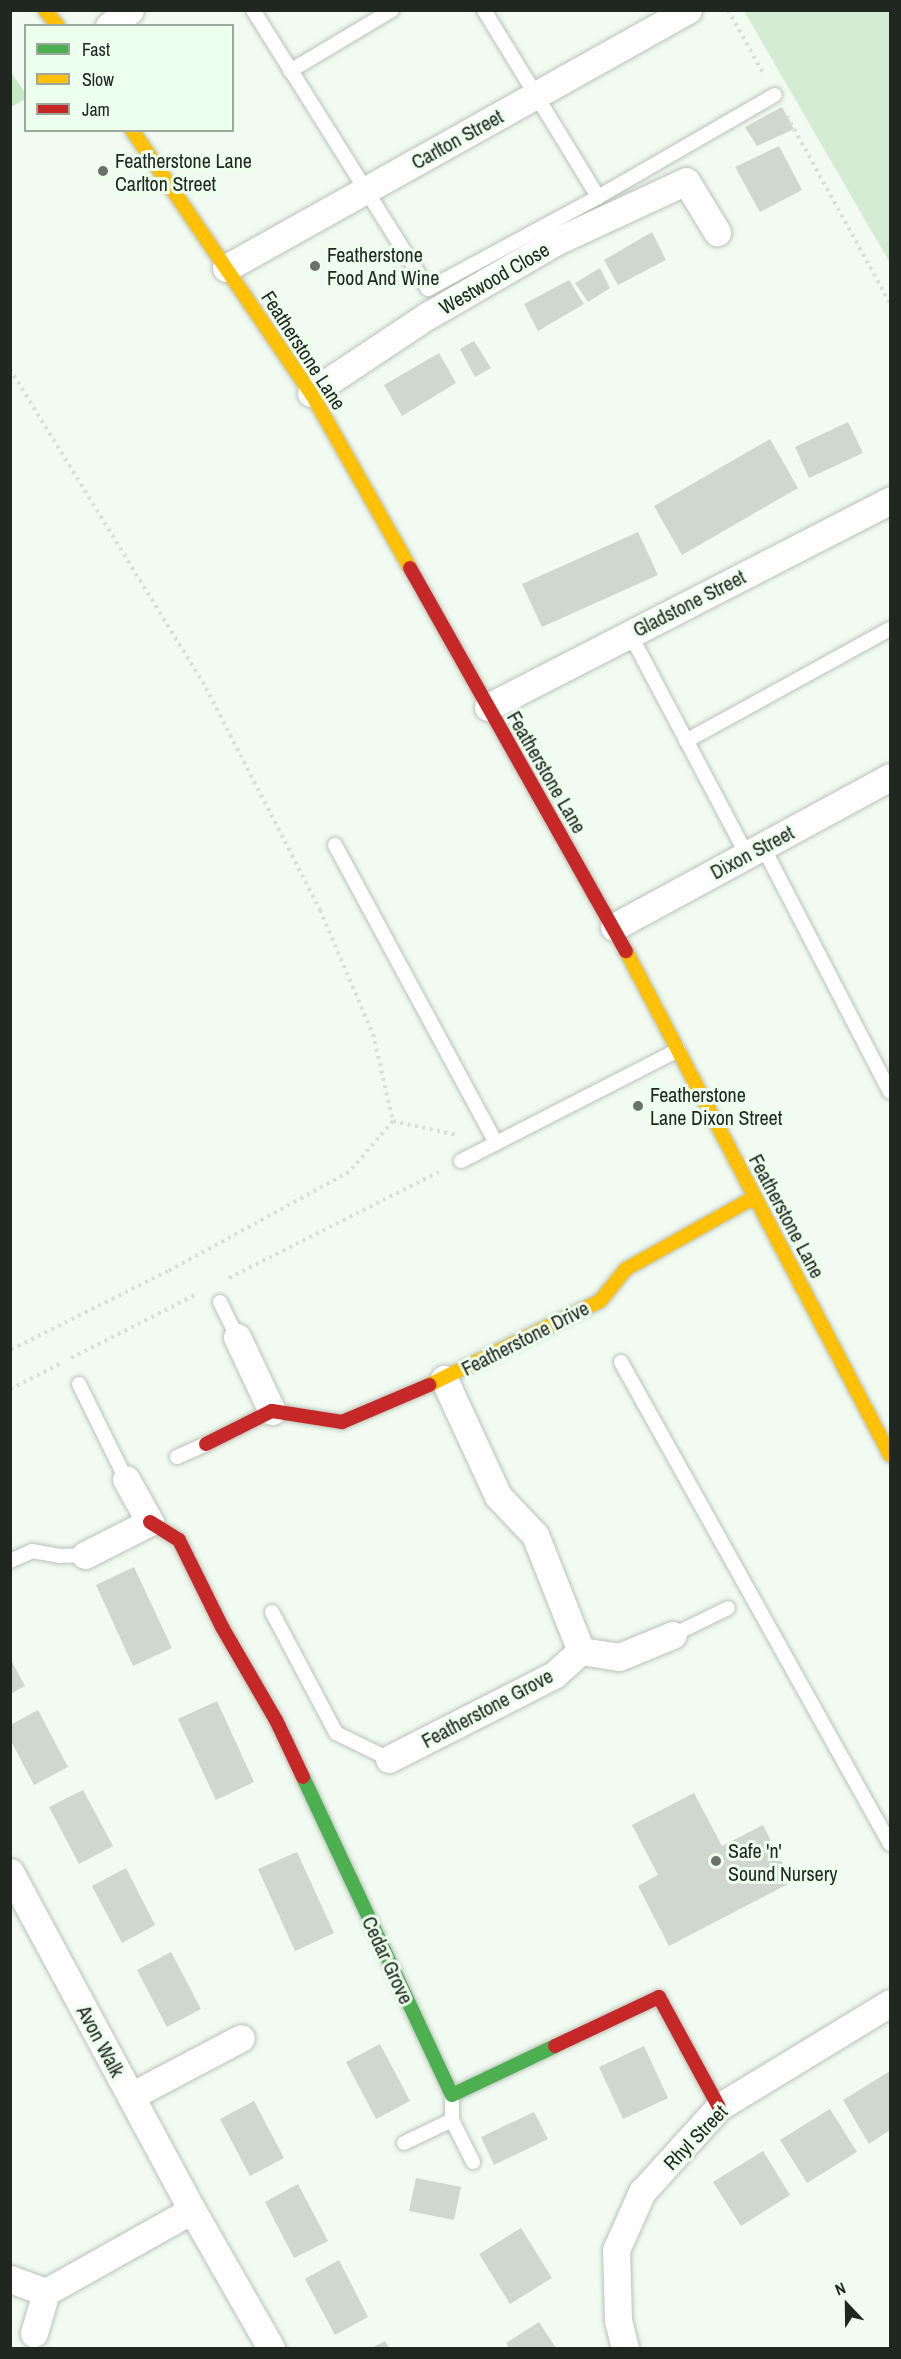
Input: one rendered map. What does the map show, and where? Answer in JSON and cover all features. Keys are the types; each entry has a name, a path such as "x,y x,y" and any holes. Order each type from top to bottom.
{"street":[{"path":"45,10 56,24"},
{"path":"112,24 130,10"},
{"name":"Carlton Street","path":"226,268 688,10"},
{"name":"Featherstone Lane","path":"133,132 311,393 614,927 891,1455"},
{"name":"Westwood Close","path":"311,393 427,316 557,241 686,181 717,232"},
{"name":"Gladstone Street","path":"488,707 891,500"},
{"name":"Dixon Street","path":"614,927 891,777"},
{"name":"Featherstone Drive","path":"272,1411 342,1422 444,1379 600,1301 626,1269 755,1197"},
{"path":"206,1444 272,1411 237,1337"},
{"path":"444,1379 498,1496 534,1535 581,1651 619,1657 673,1635"},
{"name":"Cedar Grove","path":"126,1479 150,1522 179,1540 222,1627 276,1720 452,2095"},
{"path":"85,1555 150,1522"},
{"name":"Featherstone Grove","path":"389,1759 554,1675 581,1651"},
{"name":"Avon Walk","path":"10,1872 192,2210 271,2349"},
{"path":"452,2095 659,1997 719,2107"},
{"name":"Rhyl Street","path":"625,2349 618,2320 616,2250 642,2192 719,2107 891,2003"},
{"path":"131,2096 241,2038"},
{"path":"34,2333 46,2292 192,2210"},
{"path":"10,2279 46,2292"}],"lane":[{"path":"253,10 428,290 598,197 775,95"},
{"path":"290,71 392,10"},
{"path":"484,10 534,96 598,197"},
{"path":"686,741 891,629"},
{"path":"630,634 686,741 755,851 891,1092"},
{"path":"335,845 496,1143"},
{"path":"461,1161 678,1050"},
{"path":"220,1302 237,1337"},
{"path":"621,1362 891,1844"},
{"path":"79,1384 126,1479"},
{"path":"177,1457 206,1444"},
{"path":"10,1561 32,1551 60,1556 85,1555"},
{"path":"673,1635 728,1608"},
{"path":"272,1612 336,1733 389,1759"},
{"path":"452,2095 452,2120 472,2162"},
{"path":"404,2142 452,2120"}],"path":[{"path":"728,10 891,303"},
{"path":"10,369 206,688 320,910 373,1034 393,1121"},
{"path":"393,1121 496,1143"},
{"path":"10,1350 168,1271 349,1172 393,1121"},
{"path":"224,1281 461,1161"},
{"path":"10,1389 203,1292"}],"green space":[{"path":"744,11 890,11 890,263"},
{"path":"10,71 24,91 24,100 11,107"}],"building":[{"path":"782,107 794,129 757,146 745,127"},
{"path":"779,146 802,190 760,212 735,167"},
{"path":"652,232 666,260 618,285 604,260"},
{"path":"600,268 610,288 588,302 575,283"},
{"path":"569,280 584,304 538,331 524,304"},
{"path":"474,341 491,368 475,377 460,349"},
{"path":"439,353 456,383 402,416 384,385"},
{"path":"848,422 863,453 809,478 795,447"},
{"path":"770,439 798,488 682,555 654,506"},
{"path":"638,532 658,575 542,627 522,584"},
{"path":"134,1567 172,1648 133,1666 96,1585"},
{"path":"10,1658 25,1686 10,1694"},
{"path":"217,1701 254,1782 216,1800 178,1719"},
{"path":"38,1710 68,1767 34,1785 10,1739 10,1725"},
{"path":"83,1790 113,1846 79,1864 49,1807"},
{"name":"Safe 'n' Sound Nursery","path":"694,1793 722,1846 763,1825 792,1882 669,1946 638,1886 658,1875 632,1825"},
{"path":"297,1852 334,1933 295,1951 258,1869"},
{"path":"126,1868 155,1925 122,1943 92,1886"},
{"path":"171,1952 201,2009 167,2027 137,1970"},
{"path":"380,2044 410,2101 376,2119 346,2062"},
{"path":"644,2046 668,2098 623,2119 599,2067"},
{"path":"890,2071 890,2130 869,2144 843,2100"},
{"path":"254,2101 284,2158 250,2176 220,2119"},
{"path":"830,2109 857,2152 807,2183 780,2140"},
{"path":"534,2112 548,2139 494,2165 481,2137"},
{"path":"763,2151 790,2195 741,2226 713,2182"},
{"path":"416,2178 461,2187 454,2220 409,2211"},
{"path":"298,2184 328,2241 294,2258 265,2202"},
{"path":"521,2228 552,2278 510,2304 479,2254"},
{"path":"339,2260 368,2317 335,2335 305,2279"},
{"path":"539,2322 556,2348 509,2348 506,2343"},
{"path":"385,2341 389,2348 371,2348"}],"traffic: fast":[{"path":"303,1777 452,2095 555,2046"}],"traffic: slow":[{"path":"45,10 56,24"},
{"path":"133,132 311,393 410,568"},
{"path":"626,951 890,1455"},
{"path":"429,1385 600,1301 626,1269 755,1197"}],"traffic: jam":[{"path":"410,568 626,951"},
{"path":"206,1444 272,1411 342,1422 429,1385"},
{"path":"150,1522 179,1540 222,1627 276,1720 303,1777"},
{"path":"555,2046 659,1997 719,2107"}],"place":[{"name":"Featherstone Lane Carlton Street","path":"103,171"},
{"name":"Featherstone Food And Wine","path":"315,266"},
{"name":"Featherstone Lane Dixon Street","path":"638,1106"},
{"name":"Safe 'n' Sound Nursery","path":"716,1861"}]}
